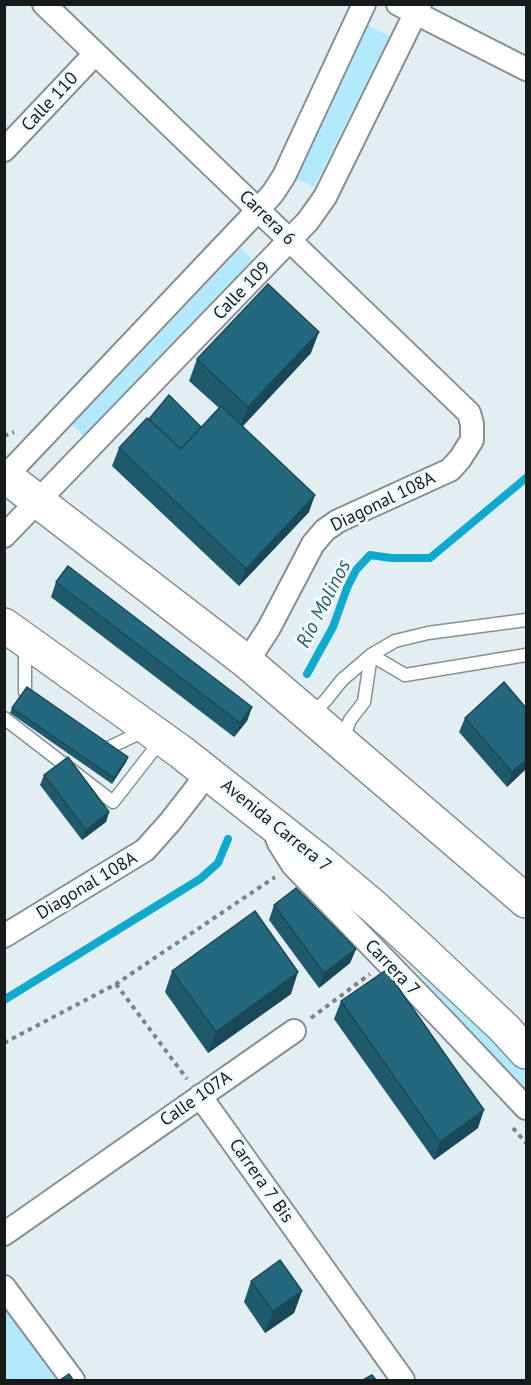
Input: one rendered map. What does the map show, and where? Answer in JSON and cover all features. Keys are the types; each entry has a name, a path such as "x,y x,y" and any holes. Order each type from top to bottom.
{"main road":[{"path":"5,476 246,662 526,901"},
{"name":"Avenida Carrera 7","path":"14,632 207,771 270,821 373,906 496,1020 526,1052"}],"street":[{"name":"Carrera 6","path":"44,4 469,413 472,440"},
{"path":"5,476 273,193 284,176 364,4"},
{"path":"411,7 526,69"},
{"name":"Calle 109","path":"4,536 308,221 325,197 411,7"},
{"name":"Calle 110","path":"4,150 95,54"},
{"name":"Diagonal 108A","path":"246,662 269,628 314,544 325,530 338,521 450,470 472,440"},
{"name":"Diagonal 108A","path":"4,936 145,850 170,822 207,771"},
{"name":"Carrera 7","path":"270,821 292,865 526,1108"},
{"name":"Calle 107A","path":"4,1234 294,1031"},
{"name":"Carrera 7 Bis","path":"200,1096 403,1380"},
{"path":"4,1287 74,1380"}],"lane":[{"path":"310,716 342,680 371,655 395,641 428,633 526,620"},
{"path":"14,632 25,692"},
{"path":"371,655 405,675 526,655"},
{"path":"341,742 350,720 364,702 371,655"},
{"path":"4,718 113,802 156,734"},
{"path":"106,748 156,734"}],"path":[{"path":"4,1043 116,984 292,865"},
{"path":"294,1031 386,962"},
{"path":"116,984 200,1096"},
{"path":"511,1126 526,1143"}],"shaded area":[{"path":"367,25 390,36 314,187 291,176"},
{"path":"241,248 255,262 86,438 72,425"},
{"path":"364,915 467,1007 526,1073 526,1090"},
{"path":"5,1309 59,1380 5,1380"}],"building":[{"path":"268,284 319,332 248,407 197,359"},
{"path":"169,395 201,427 181,449 149,419"},
{"path":"221,406 315,495 246,569 119,448 147,418 181,449"},
{"path":"68,566 252,707 240,723 56,582"},
{"path":"504,682 526,708 526,760 512,772 465,718"},
{"path":"27,687 128,757 114,778 12,708"},
{"path":"68,757 109,812 86,830 44,775"},
{"path":"296,888 356,949 324,973 274,905"},
{"path":"255,911 298,972 216,1032 172,971"},
{"path":"386,970 484,1110 440,1142 341,1001"},
{"path":"280,1260 302,1291 273,1311 251,1281"},
{"path":"69,1374 73,1380 60,1380"},
{"path":"372,1375 376,1380 363,1380"}],"waterway":[{"name":"Río Molinos","path":"307,674 333,627 356,570 370,555 391,558 430,558 526,478"},
{"name":"Río Molinos","path":"4,1000 200,879 218,863 228,839"}]}
